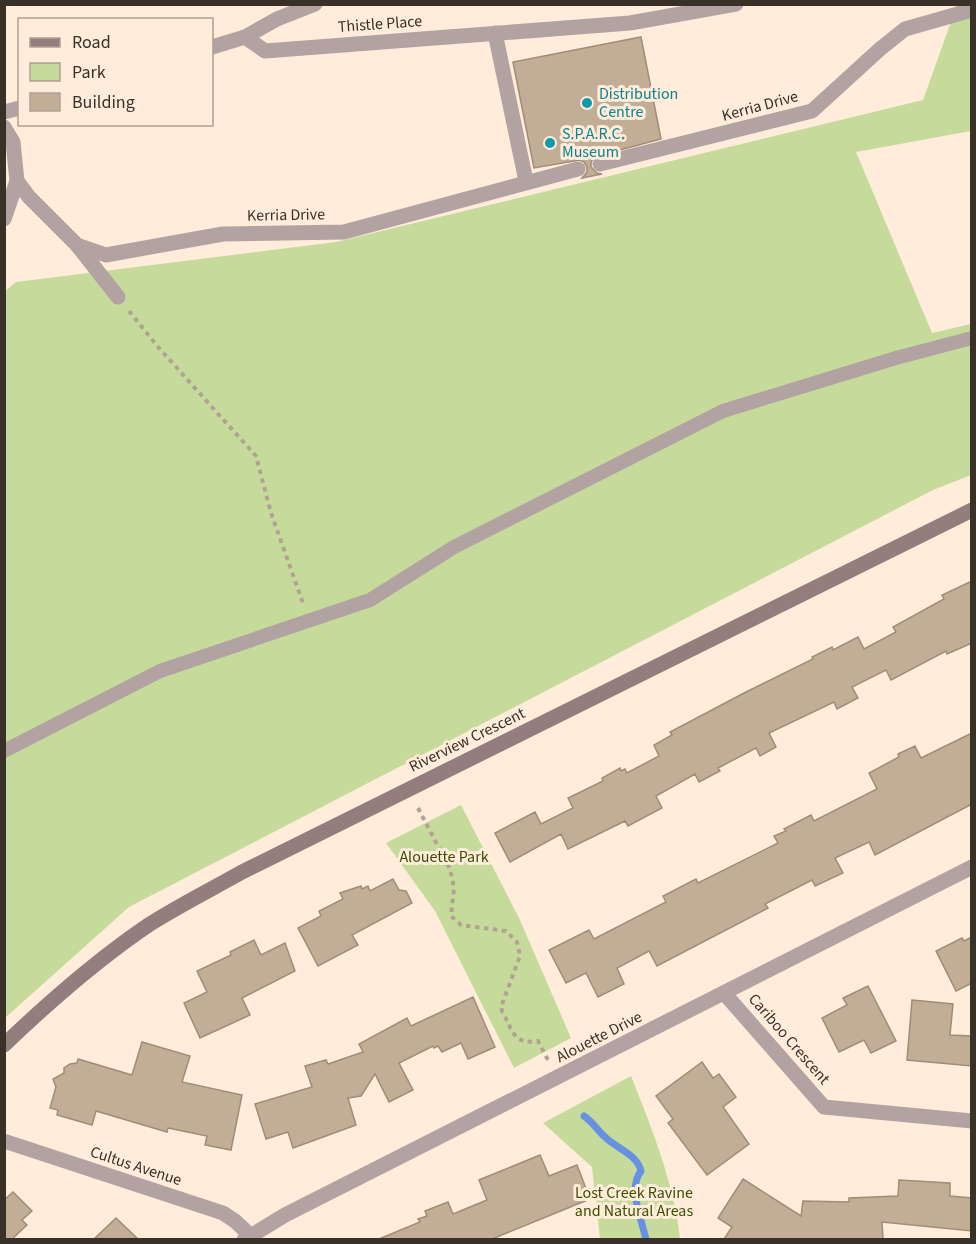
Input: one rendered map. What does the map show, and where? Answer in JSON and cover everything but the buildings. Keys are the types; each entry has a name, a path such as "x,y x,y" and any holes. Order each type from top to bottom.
{"street":[{"path":"213,47 245,37 277,19 315,4"},
{"name":"Thistle Place","path":"245,37 265,51 630,23 736,4"},
{"name":"Kerria Drive","path":"600,164 813,111 905,29 972,10"},
{"path":"495,33 526,181"},
{"path":"4,127 12,142 17,181 4,219"},
{"name":"Kerria Drive","path":"17,181 29,197 77,245 106,255 223,234 344,232 526,181 578,169"},
{"path":"77,245 118,297"},
{"name":"Riverview Crescent","path":"4,1045 83,973 116,948 151,924 242,872 972,510"},
{"name":"Alouette Drive","path":"247,1237 285,1215 972,867"},
{"name":"Cariboo Crescent","path":"724,993 824,1107 972,1121"},
{"name":"Cultus Avenue","path":"4,1141 223,1214 235,1221 247,1237"}],"lane":[{"path":"4,752 160,671 370,600 454,547 723,411 896,358 972,338"}],"path":[{"path":"118,297 159,348 256,456 272,513 310,620"},
{"path":"418,808 450,869 454,888 452,916 461,925 506,932 517,942 520,956 501,1007 519,1041 524,1043 538,1041 542,1050"}],"green space":[{"path":"957,5 971,5 971,131 856,152 932,333 971,324 971,475 933,490 129,907 5,1018 5,291 16,282 336,242 923,100"},
{"name":"Alouette Park","path":"461,805 520,920 571,1038 514,1068 435,911 386,843"},
{"name":"Lost Creek Ravine and Natural Areas","path":"631,1076 668,1177 680,1239 600,1239 592,1167 543,1123"}],"waterway":[{"path":"584,1116 639,1165 641,1171 637,1178 635,1195 646,1240"}],"place":[{"name":"Distribution Centre","path":"587,103"},
{"name":"S.P.A.R.C. Museum","path":"550,143"}]}
